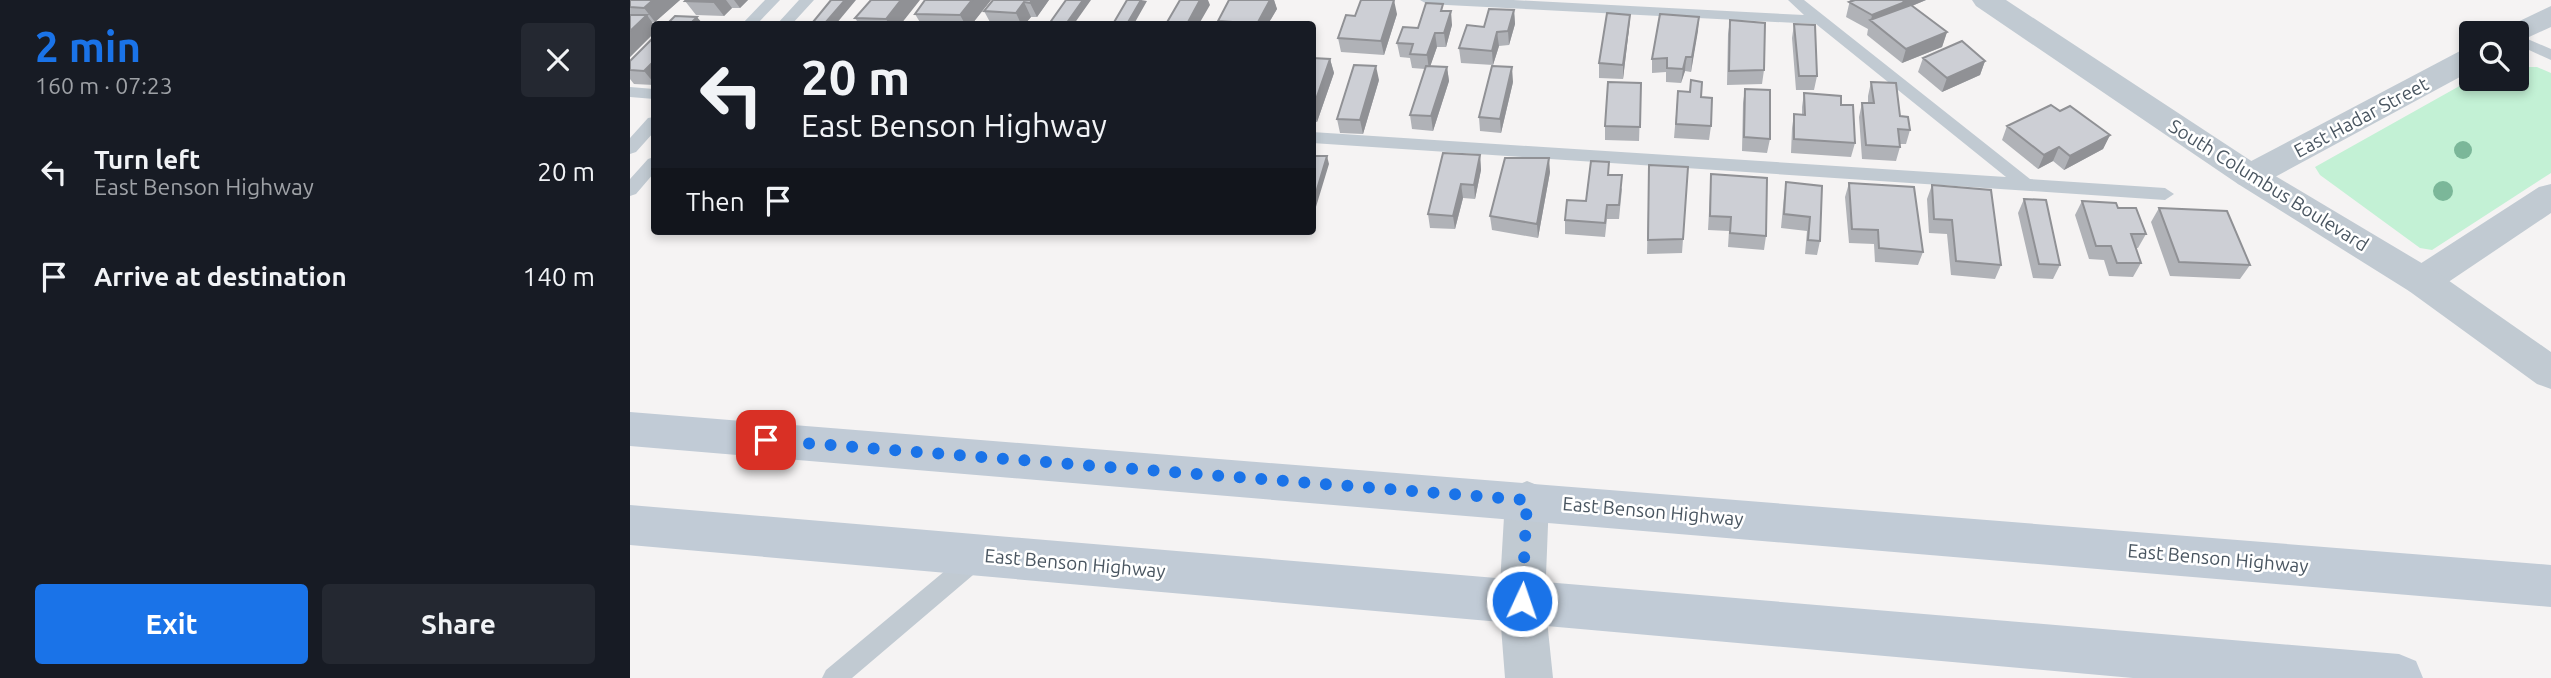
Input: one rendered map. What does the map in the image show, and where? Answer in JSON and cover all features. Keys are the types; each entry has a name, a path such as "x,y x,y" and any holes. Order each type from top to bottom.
{"main road":[{"name":"East Benson Highway","path":"630,429 1527,500 2551,586"},
{"name":"East Benson Highway","path":"630,525 2399,678"}],"street":[{"name":"South Columbus Boulevard","path":"1986,0 2250,176 2422,281 2547,366"},
{"path":"2529,28 2551,15"},
{"name":"East Hadar Street","path":"2250,176 2459,64"},
{"path":"2422,281 2551,196"},
{"path":"1527,500 1522,601 1529,678"}],"lane":[{"path":"752,21 773,0"},
{"path":"787,21 807,0"},
{"path":"1427,0 1820,20"},
{"path":"1795,0 2024,183"},
{"path":"2529,43 2551,55"},
{"path":"630,92 651,94"},
{"path":"630,148 651,125"},
{"path":"1316,137 2165,194"},
{"path":"630,190 651,166"},
{"path":"834,678 980,555"}],"green space":[{"path":"2529,67 2537,67 2551,73 2551,173 2432,250 2420,248 2320,175 2315,167 2459,86 2459,91 2529,91"}],"building":[{"path":"630,0 653,0 644,8 630,7"},
{"path":"686,0 715,0 713,2"},
{"path":"831,0 845,0 827,21 814,21"},
{"path":"871,0 901,0 886,19 855,18"},
{"path":"925,0 972,0 960,15 915,14"},
{"path":"993,0 1032,0 1030,3 1024,2 1016,13 984,11"},
{"path":"1066,0 1083,0 1068,21 1051,21"},
{"path":"1127,0 1141,0 1129,21 1115,21"},
{"path":"1180,0 1200,0 1189,21 1168,21"},
{"path":"1229,0 1270,0 1259,21 1218,21"},
{"path":"1361,0 1394,0 1381,41 1338,38 1346,15 1355,16"},
{"path":"1849,2 1905,2 1872,15"},
{"path":"1426,3 1443,4 1441,11 1451,11 1444,33 1435,33 1427,55 1410,54 1413,44 1397,43 1403,27 1418,28"},
{"path":"1911,5 1947,32 1906,49 1870,20"},
{"path":"1489,9 1514,10 1508,31 1497,32 1492,51 1459,48 1467,25 1484,27"},
{"path":"1607,13 1630,15 1623,65 1599,63"},
{"path":"1660,14 1699,17 1692,57 1686,57 1683,69 1667,68 1667,58 1652,59"},
{"path":"630,15 647,15 630,31"},
{"path":"675,16 697,17 693,21 670,21"},
{"path":"1730,20 1765,23 1764,70 1729,71"},
{"path":"1794,24 1815,25 1817,76 1799,76"},
{"path":"651,40 651,64 644,71 630,70 630,61"},
{"path":"1962,41 1985,61 1947,78 1923,58"},
{"path":"1316,58 1330,59 1316,99"},
{"path":"1354,65 1376,66 1360,120 1337,119"},
{"path":"1426,66 1447,67 1431,116 1410,115"},
{"path":"1492,66 1512,67 1500,119 1479,117"},
{"path":"1691,80 1702,82 1701,97 1712,98 1711,126 1676,124 1678,91 1690,92"},
{"path":"1608,82 1641,83 1640,127 1605,126"},
{"path":"1871,82 1896,83 1900,116 1908,117 1910,130 1898,129 1900,147 1866,145 1862,103 1874,103"},
{"path":"1745,89 1770,90 1770,139 1744,137"},
{"path":"1804,93 1841,96 1841,105 1853,105 1855,143 1794,139 1794,114 1805,115"},
{"path":"2051,105 2060,111 2070,106 2110,135 2070,156 2059,147 2044,155 2007,126"},
{"path":"1443,153 1480,155 1474,185 1461,184 1453,216 1428,214"},
{"path":"1316,156 1327,156 1316,193"},
{"path":"1505,158 1549,158 1537,224 1490,216"},
{"path":"1591,161 1609,162 1608,175 1622,175 1619,205 1607,205 1605,223 1565,220 1567,200 1586,201"},
{"path":"1649,165 1688,167 1683,239 1648,240"},
{"path":"1711,174 1767,178 1766,236 1730,233 1731,217 1710,216"},
{"path":"1786,182 1822,186 1820,241 1808,240 1810,217 1784,214"},
{"path":"1849,183 1914,187 1923,252 1879,248 1878,230 1852,229"},
{"path":"1932,185 1991,190 2001,265 1956,261 1952,220 1934,219"},
{"path":"2024,199 2046,200 2060,265 2039,264"},
{"path":"2082,201 2116,203 2118,208 2136,208 2146,234 2131,234 2141,263 2117,263 2111,246 2096,246"},
{"path":"2159,208 2227,211 2250,265 2179,262"}],"route":[{"path":"766,440 1527,500 1522,601"}]}
